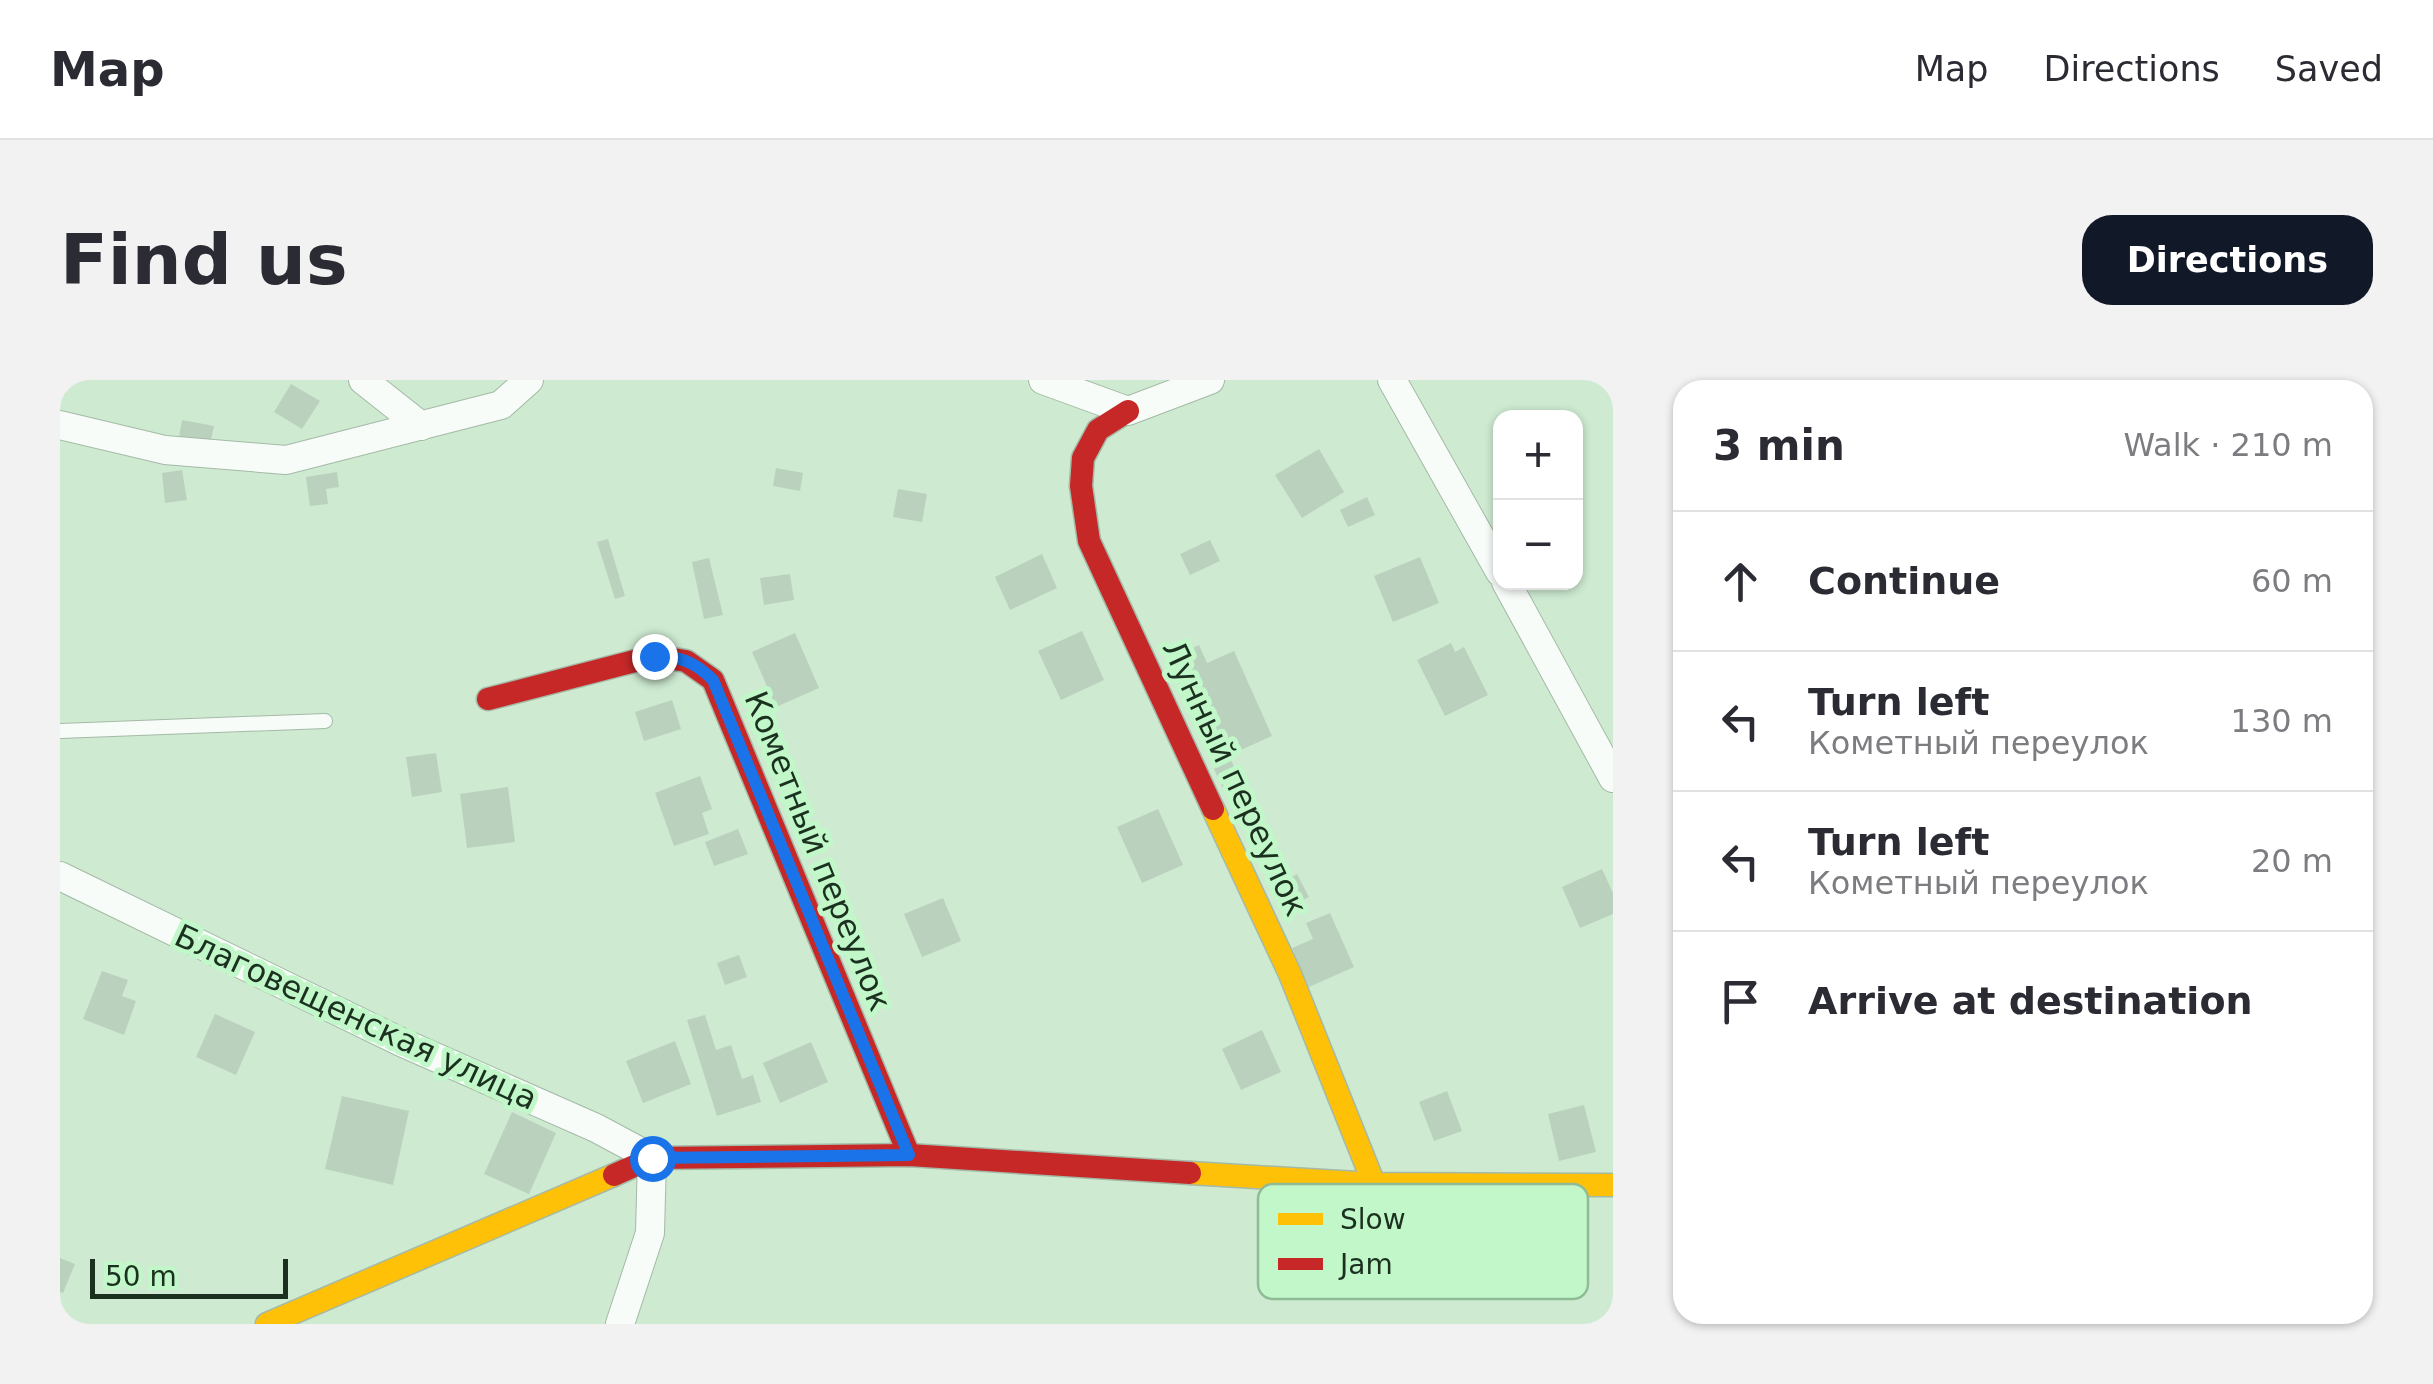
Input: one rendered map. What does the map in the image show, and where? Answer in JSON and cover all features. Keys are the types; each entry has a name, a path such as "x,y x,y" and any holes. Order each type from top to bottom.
{"street":[{"path":"363,380 422,426"},
{"path":"60,424 165,450 286,460 502,405 529,380"},
{"path":"1043,380 1128,412 1210,380"},
{"path":"1392,380 1493,560"},
{"name":"Лунный переулок","path":"1128,412 1096,432 1082,462 1081,498 1089,541 1290,974 1374,1184"},
{"path":"1510,590 1613,778"},
{"name":"Кометный переулок","path":"488,700 654,656 677,656 698,665 713,680 909,1155"},
{"name":"Благовещенская улица","path":"60,876 401,1042 596,1128 652,1158"},
{"path":"267,1324 652,1158 909,1155 1374,1184"},
{"path":"620,1324 650,1234 652,1158"},
{"path":"1588,1186 1613,1186"}],"lane":[{"path":"60,731 325,721"}],"building":[{"path":"60,380 72,380 60,403"},
{"path":"291,384 320,401 302,429 274,412"},
{"path":"182,420 214,426 209,449 178,443"},
{"path":"1319,449 1344,492 1302,518 1275,475"},
{"path":"776,468 803,473 800,491 773,486"},
{"path":"182,470 187,500 165,503 162,473"},
{"path":"337,472 339,487 326,489 328,504 310,506 306,477"},
{"path":"898,489 927,494 922,522 893,517"},
{"path":"1367,497 1375,515 1348,527 1340,510"},
{"path":"608,539 625,596 615,599 597,542"},
{"path":"1210,540 1220,561 1190,575 1180,554"},
{"path":"1042,554 1057,588 1010,610 995,577"},
{"path":"1420,557 1439,603 1393,622 1374,576"},
{"path":"709,558 723,615 704,619 692,562"},
{"path":"790,574 794,600 764,605 760,578"},
{"path":"1082,631 1104,680 1061,700 1038,651"},
{"path":"795,633 819,688 776,707 752,652"},
{"path":"1451,643 1455,652 1464,647 1488,695 1445,716 1417,660"},
{"path":"1199,645 1207,663 1234,651 1272,736 1223,758 1197,699 1187,704 1173,672 1180,668 1175,656"},
{"path":"672,700 681,729 644,741 635,712"},
{"path":"436,753 442,792 412,797 406,757"},
{"path":"1231,760 1244,787 1226,795 1214,769"},
{"path":"700,776 712,809 702,813 709,834 674,846 655,793"},
{"path":"508,787 515,842 467,848 460,794"},
{"path":"1158,809 1183,865 1142,883 1117,827"},
{"path":"738,829 748,854 714,866 705,842"},
{"path":"1602,869 1613,893 1613,914 1580,928 1562,887"},
{"path":"1297,874 1309,897 1291,906 1279,884"},
{"path":"943,898 961,941 922,957 904,914"},
{"path":"1330,913 1354,967 1309,987 1292,948 1313,939 1306,923"},
{"path":"739,955 747,977 725,985 717,963"},
{"path":"102,971 128,980 122,996 136,1001 124,1035 83,1019"},
{"path":"215,1014 255,1032 236,1075 196,1057"},
{"path":"705,1015 716,1050 731,1045 742,1079 753,1075 761,1102 717,1116 687,1020"},
{"path":"1262,1030 1281,1072 1241,1090 1222,1049"},
{"path":"675,1041 691,1084 643,1103 626,1061"},
{"path":"811,1042 828,1082 780,1103 763,1063"},
{"path":"1447,1091 1462,1131 1434,1141 1419,1102"},
{"path":"342,1096 409,1111 393,1185 325,1169"},
{"path":"1584,1105 1596,1152 1559,1161 1548,1114"},
{"path":"512,1112 556,1133 529,1194 484,1174"},
{"path":"60,1258 75,1264 63,1293 60,1292"}],"traffic: slow":[{"path":"1213,809 1290,974 1374,1184"},
{"path":"1190,1173 1374,1184"},
{"path":"267,1324 614,1175"},
{"path":"1588,1185 1613,1185"}],"traffic: jam":[{"path":"1128,411 1098,430 1083,458 1081,486 1089,541 1213,809"},
{"path":"488,699 654,656 686,661 713,680 909,1155"},
{"path":"614,1175 652,1158 909,1155 1190,1173"}],"route":[{"path":"652,1158 909,1155 713,680 698,665 677,656 654,656"}]}
